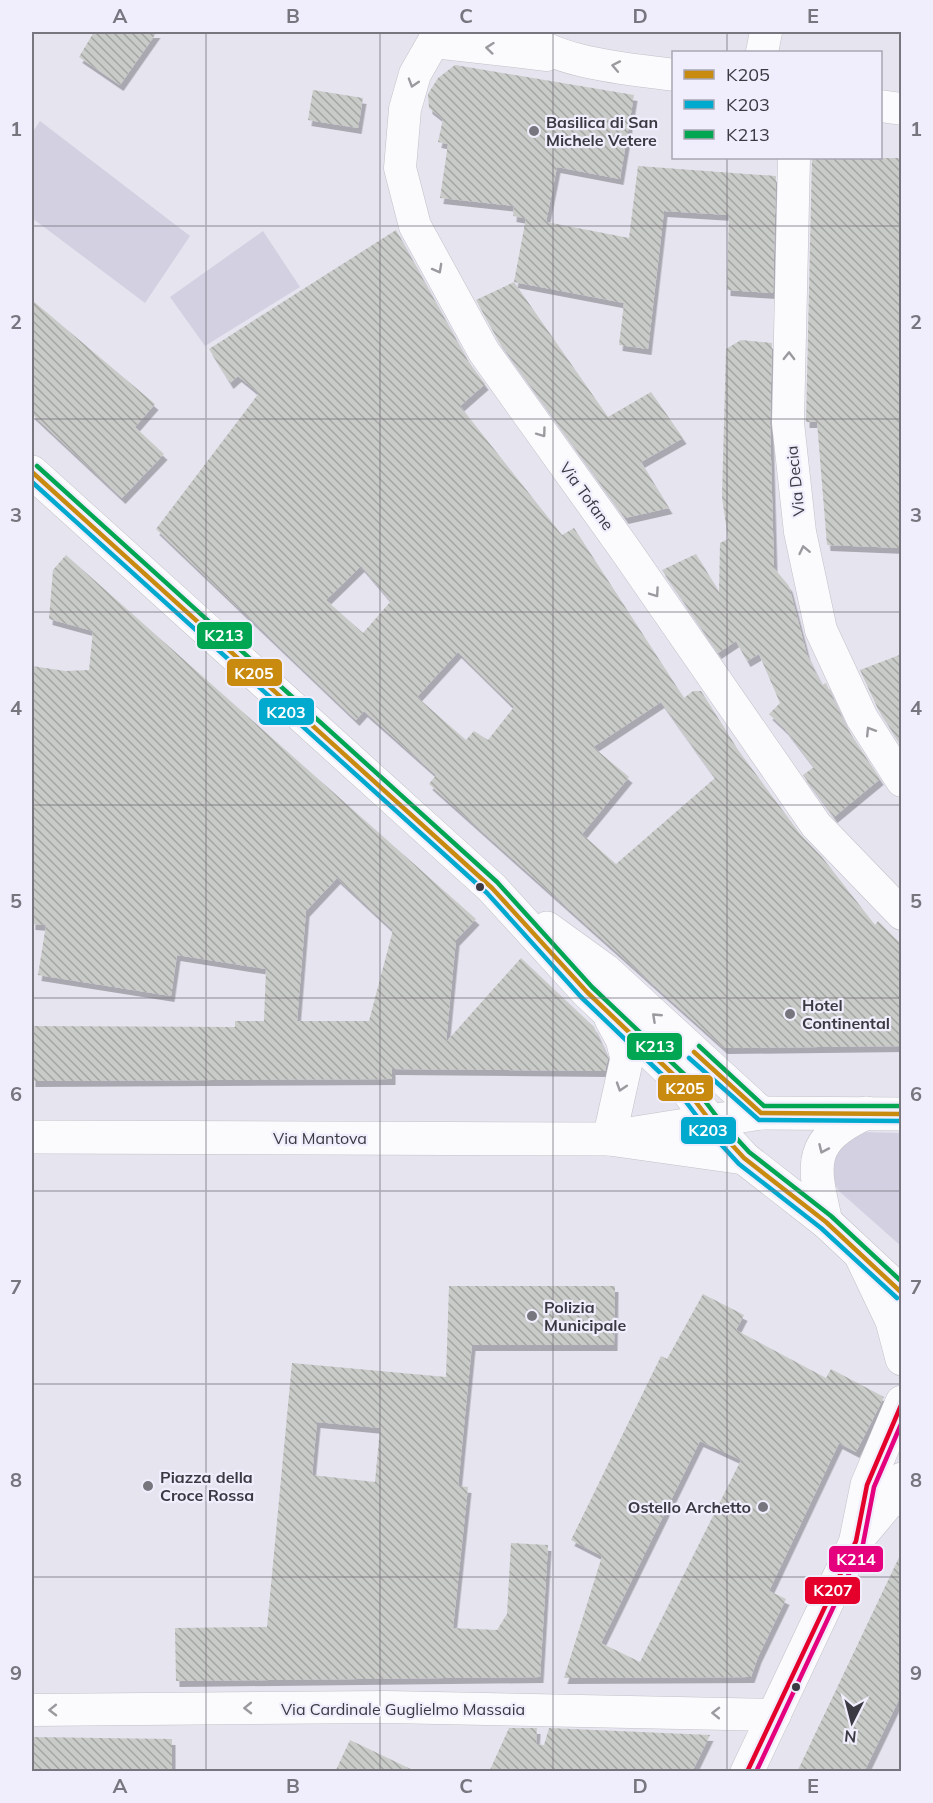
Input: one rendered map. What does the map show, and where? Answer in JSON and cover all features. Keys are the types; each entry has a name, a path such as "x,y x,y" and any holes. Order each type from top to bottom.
{"main road":[{"path":"32,472 492,888 608,1012 680,1081 711,1122 744,1158 826,1222 902,1293"},
{"path":"492,888 605,970 761,1113"},
{"path":"608,1012 622,1039 627,1058 609,1139"},
{"name":"Via Mantova","path":"609,1139 653,1129 761,1113 902,1114"},
{"path":"826,1222 818,1186 819,1155 826,1140 840,1125 866,1113"},
{"name":"Via Mantova","path":"32,1137 609,1139 744,1158"},
{"path":"860,1254 892,1322 902,1359"},
{"path":"747,1772 856,1541 867,1485 902,1396"},
{"path":"856,1541 892,1498 902,1479"}],"street":[{"path":"517,32 569,57"},
{"path":"762,51 766,32"},
{"path":"437,37 672,75"},
{"name":"Via Tofane","path":"437,37 415,74 405,109 400,143 400,168 415,226 484,352 624,548 816,825 902,914"},
{"path":"882,106 902,109"},
{"name":"Via Decia","path":"794,159 789,423 800,532 821,630 862,718 902,781"},
{"name":"Via Cardinale Guglielmo Massaia","path":"32,1710 387,1707 775,1715"}],"shaded area":[{"path":"40,121 190,236 145,303 32,218 32,133"},
{"path":"263,231 300,287 205,346 170,297"},
{"path":"861,1132 901,1133 901,1246 840,1192 831,1179 834,1147"}],"building":[{"path":"94,32 157,32 120,85 79,57"},
{"name":"Basilica di San Michele Vetere","path":"455,65 634,95 620,179 557,167 546,222 513,216 514,206 440,198 448,144 438,142 443,119 429,108 428,94 438,78"},
{"path":"313,90 363,98 358,128 308,120"},
{"path":"902,158 902,548 827,545 817,422 806,422 812,159"},
{"path":"638,166 776,176 773,293 727,290 729,215 664,211 648,349 619,345 624,303 514,282 526,218 629,238"},
{"path":"396,230 468,361 485,384 460,406 562,535 574,528 684,698 693,691 701,691 738,750 801,835 822,857 875,925 878,921 902,945 902,1046 724,1048 429,784 436,775 364,711 356,720 156,529 259,393 238,376 230,383 209,349","holes":["361,566 391,601 363,633 326,600","458,652 514,707 488,740 474,731 466,740 417,697","661,702 715,778 616,864 582,834 629,777 593,747"]},
{"path":"514,282 608,417 651,392 683,438 641,462 669,508 625,518 499,342 476,300"},
{"path":"32,300 155,404 135,427 164,454 122,498 32,414"},
{"path":"741,340 772,343 770,423 774,568 789,586 807,655 822,685 826,683 847,728 880,779 834,817 803,775 814,767 785,729 769,714 780,703 759,654 747,661 736,641 718,653 662,570 696,554 719,592 720,543 728,539 722,497 726,349"},
{"path":"66,555 476,919 456,940 446,1042 521,958 594,1027 608,1058 605,1071 392,1069 392,1079 32,1081 32,1026 235,1027 235,1021 264,1021 266,969 177,955 171,996 38,975 46,925 32,924 32,666 65,671 89,670 93,631 49,619 53,570","holes":["337,878 393,930 369,1021 297,1021 306,911"]},
{"path":"902,654 902,747 878,709 860,670"},
{"path":"449,1286 615,1286 614,1345 472,1345 458,1486 468,1487 453,1628 497,1630 507,1614 511,1543 548,1545 540,1677 176,1681 175,1628 267,1627 292,1363 446,1377","holes":["317,1422 380,1428 375,1482 312,1475"]},
{"path":"703,1294 744,1315 736,1330 826,1378 831,1369 884,1397 856,1452 839,1443 769,1591 786,1599 758,1657 751,1677 564,1678 602,1556 571,1540 661,1356 667,1359","holes":["700,1441 741,1460 640,1662 601,1643"]},
{"path":"902,1551 902,1693 864,1772 797,1772"},
{"path":"509,1728 537,1728 536,1744 544,1745 549,1728 710,1735 692,1772 489,1772"},
{"path":"32,1737 172,1739 172,1772 32,1772"},
{"path":"350,1740 417,1772 335,1772"}],"transit line":[{"name":"K213","path":"37,466 497,882 592,987 686,1076 717,1117 749,1152 831,1216 902,1282"},
{"name":"K205","path":"32,472 492,888 587,992 680,1081 711,1122 744,1158 826,1222 902,1293"},
{"name":"K203","path":"32,482 487,893 581,997 674,1086 705,1127 739,1164 821,1228 897,1298"},
{"name":"K213","path":"699,1046 764,1106 902,1106"},
{"name":"K205","path":"694,1052 761,1113 902,1114"},
{"name":"K203","path":"689,1058 759,1120 902,1121"},
{"name":"K207","path":"747,1772 856,1541 867,1485 902,1403"},
{"name":"K214","path":"756,1772 863,1544 874,1487 902,1422"}],"place":[{"name":"Basilica di San Michele Vetere","path":"534,131"},
{"name":"Hotel Continental","path":"790,1014"},
{"name":"Polizia Municipale","path":"532,1316"},
{"name":"Piazza della Croce Rossa","path":"148,1486"},
{"name":"Ostello Archetto","path":"763,1507"}]}
